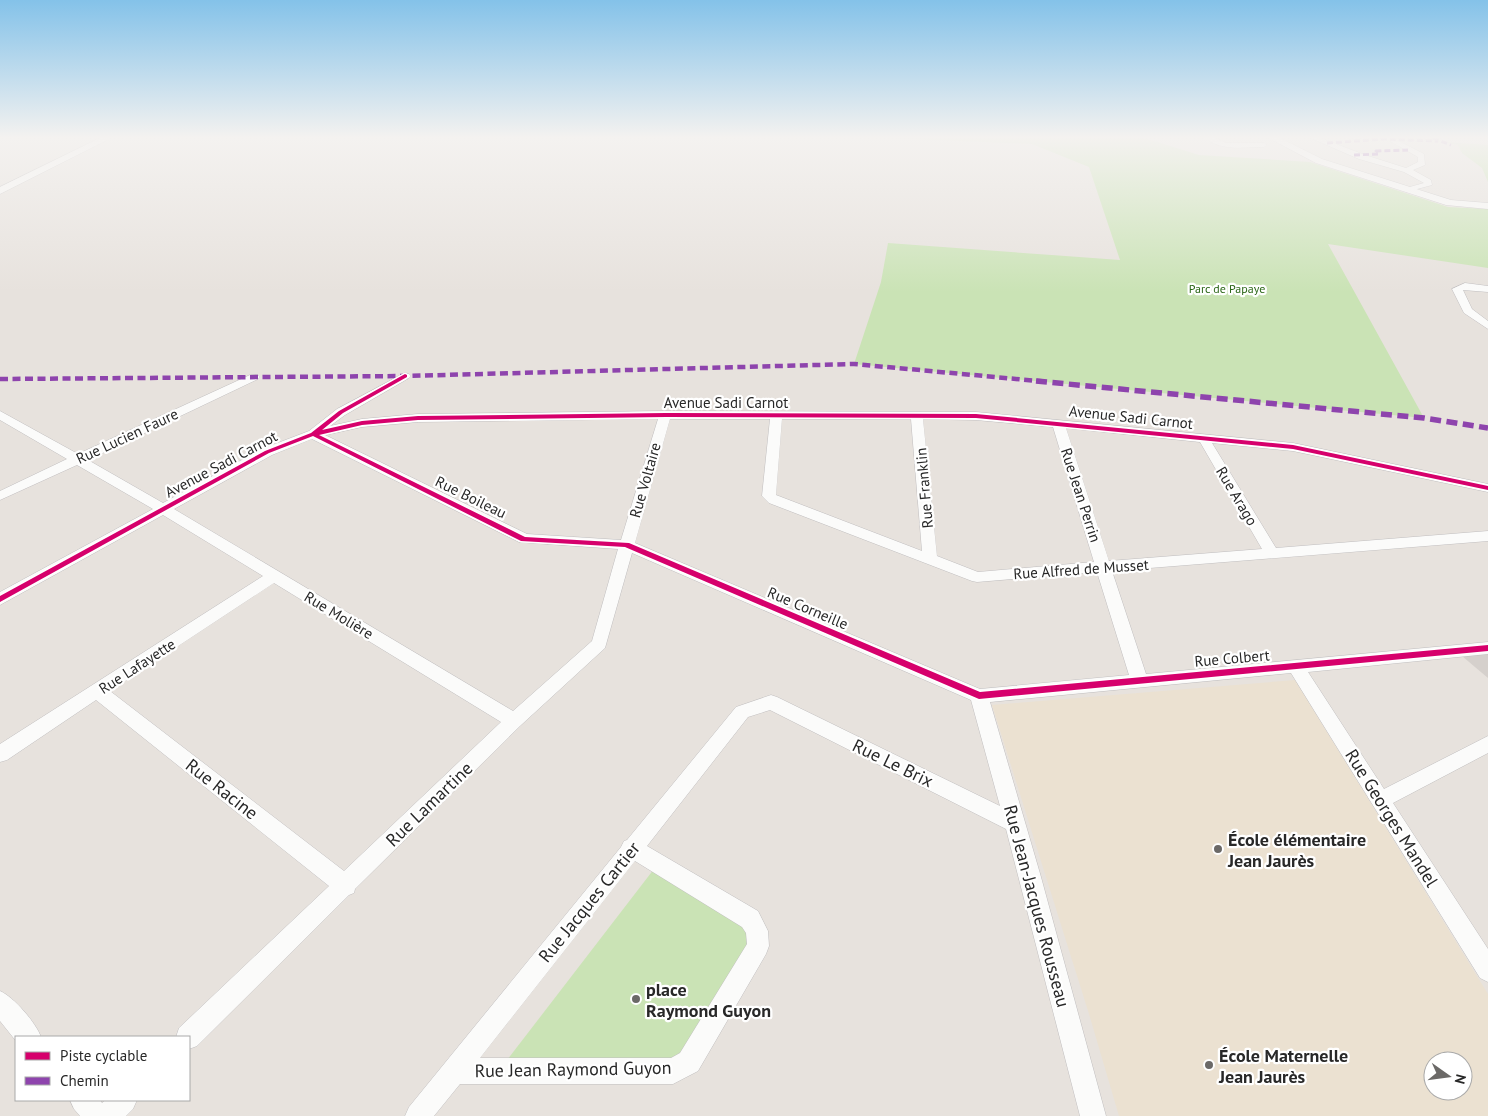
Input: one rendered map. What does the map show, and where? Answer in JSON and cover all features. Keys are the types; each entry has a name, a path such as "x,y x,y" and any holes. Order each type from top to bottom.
{"street":[{"path":"1403,188 1450,203 1488,206"},
{"path":"1409,190 1418,188"},
{"path":"1488,289 1465,286 1457,289 1468,311 1488,326"},
{"path":"314,434 341,412 405,376"},
{"name":"Rue Lucien Faure","path":"0,496 254,377"},
{"name":"Rue Molière","path":"0,415 274,576 514,721"},
{"name":"Avenue Sadi Carnot","path":"0,599 267,452 314,434 362,423 418,418 666,415 976,416 1293,447 1488,488"},
{"name":"Rue Voltaire","path":"626,546 662,422 666,415"},
{"name":"Rue Alfred de Musset","path":"776,416 769,496 774,500 977,577 1488,536"},
{"name":"Rue Franklin","path":"917,416 930,560"},
{"name":"Rue Jean Perrin","path":"1058,424 1139,680"},
{"name":"Rue Boileau","path":"314,434 524,539 626,546"},
{"name":"Rue Arago","path":"1206,438 1206,444 1272,554"},
{"name":"Rue Corneille","path":"626,546 979,696"},
{"name":"Rue Lamartine","path":"189,1036 346,886 514,721 599,644 626,546"},
{"name":"Rue Lafayette","path":"0,754 274,576"},
{"name":"Rue Colbert","path":"979,696 1488,648"},
{"name":"Rue Georges Mandel","path":"1296,667 1486,963"},
{"name":"Rue Racine","path":"98,692 346,886"},
{"name":"Rue Jean-Jacques Rousseau","path":"979,696 1094,1116"},
{"name":"Rue Le Brix","path":"771,702 1015,823"},
{"name":"Rue Jacques Cartier","path":"418,1116 631,848 742,712 771,702"},
{"path":"1381,800 1488,744"},
{"name":"Rue Jean Raymond Guyon","path":"454,1071 673,1071 689,1062 758,946 757,931 750,919 631,848"},
{"path":"0,1003 28,1036"},
{"path":"84,1101 97,1116"},
{"path":"107,1116 123,1101"}],"shaded area":[{"path":"1488,648 1488,678 1456,651"},
{"name":"École élémentaire Jean Jaurès","path":"1295,680 1488,994 1488,1116 1119,1116 992,705"}],"green space":[{"name":"Parc de Papaye","path":"1096,188 1390,188 1448,207 1488,209 1488,268 1328,244 1424,418 854,364 881,282 888,243 1120,260"},
{"name":"place Raymond Guyon","path":"654,869 749,928 753,942 678,1060 504,1064"}],"marked path":[{"path":"0,379 405,376 854,364 1424,418 1488,428"}],"cycle path":[{"path":"405,376 341,412 313,434 524,539 626,545 979,696 1488,648"},
{"path":"0,599 267,452 313,434 362,423 418,418 666,415 976,416 1293,447 1488,488"}],"place":[{"name":"École élémentaire Jean Jaurès","path":"1218,849"},
{"name":"place Raymond Guyon","path":"636,999"},
{"name":"École Maternelle Jean Jaurès","path":"1209,1065"}]}
